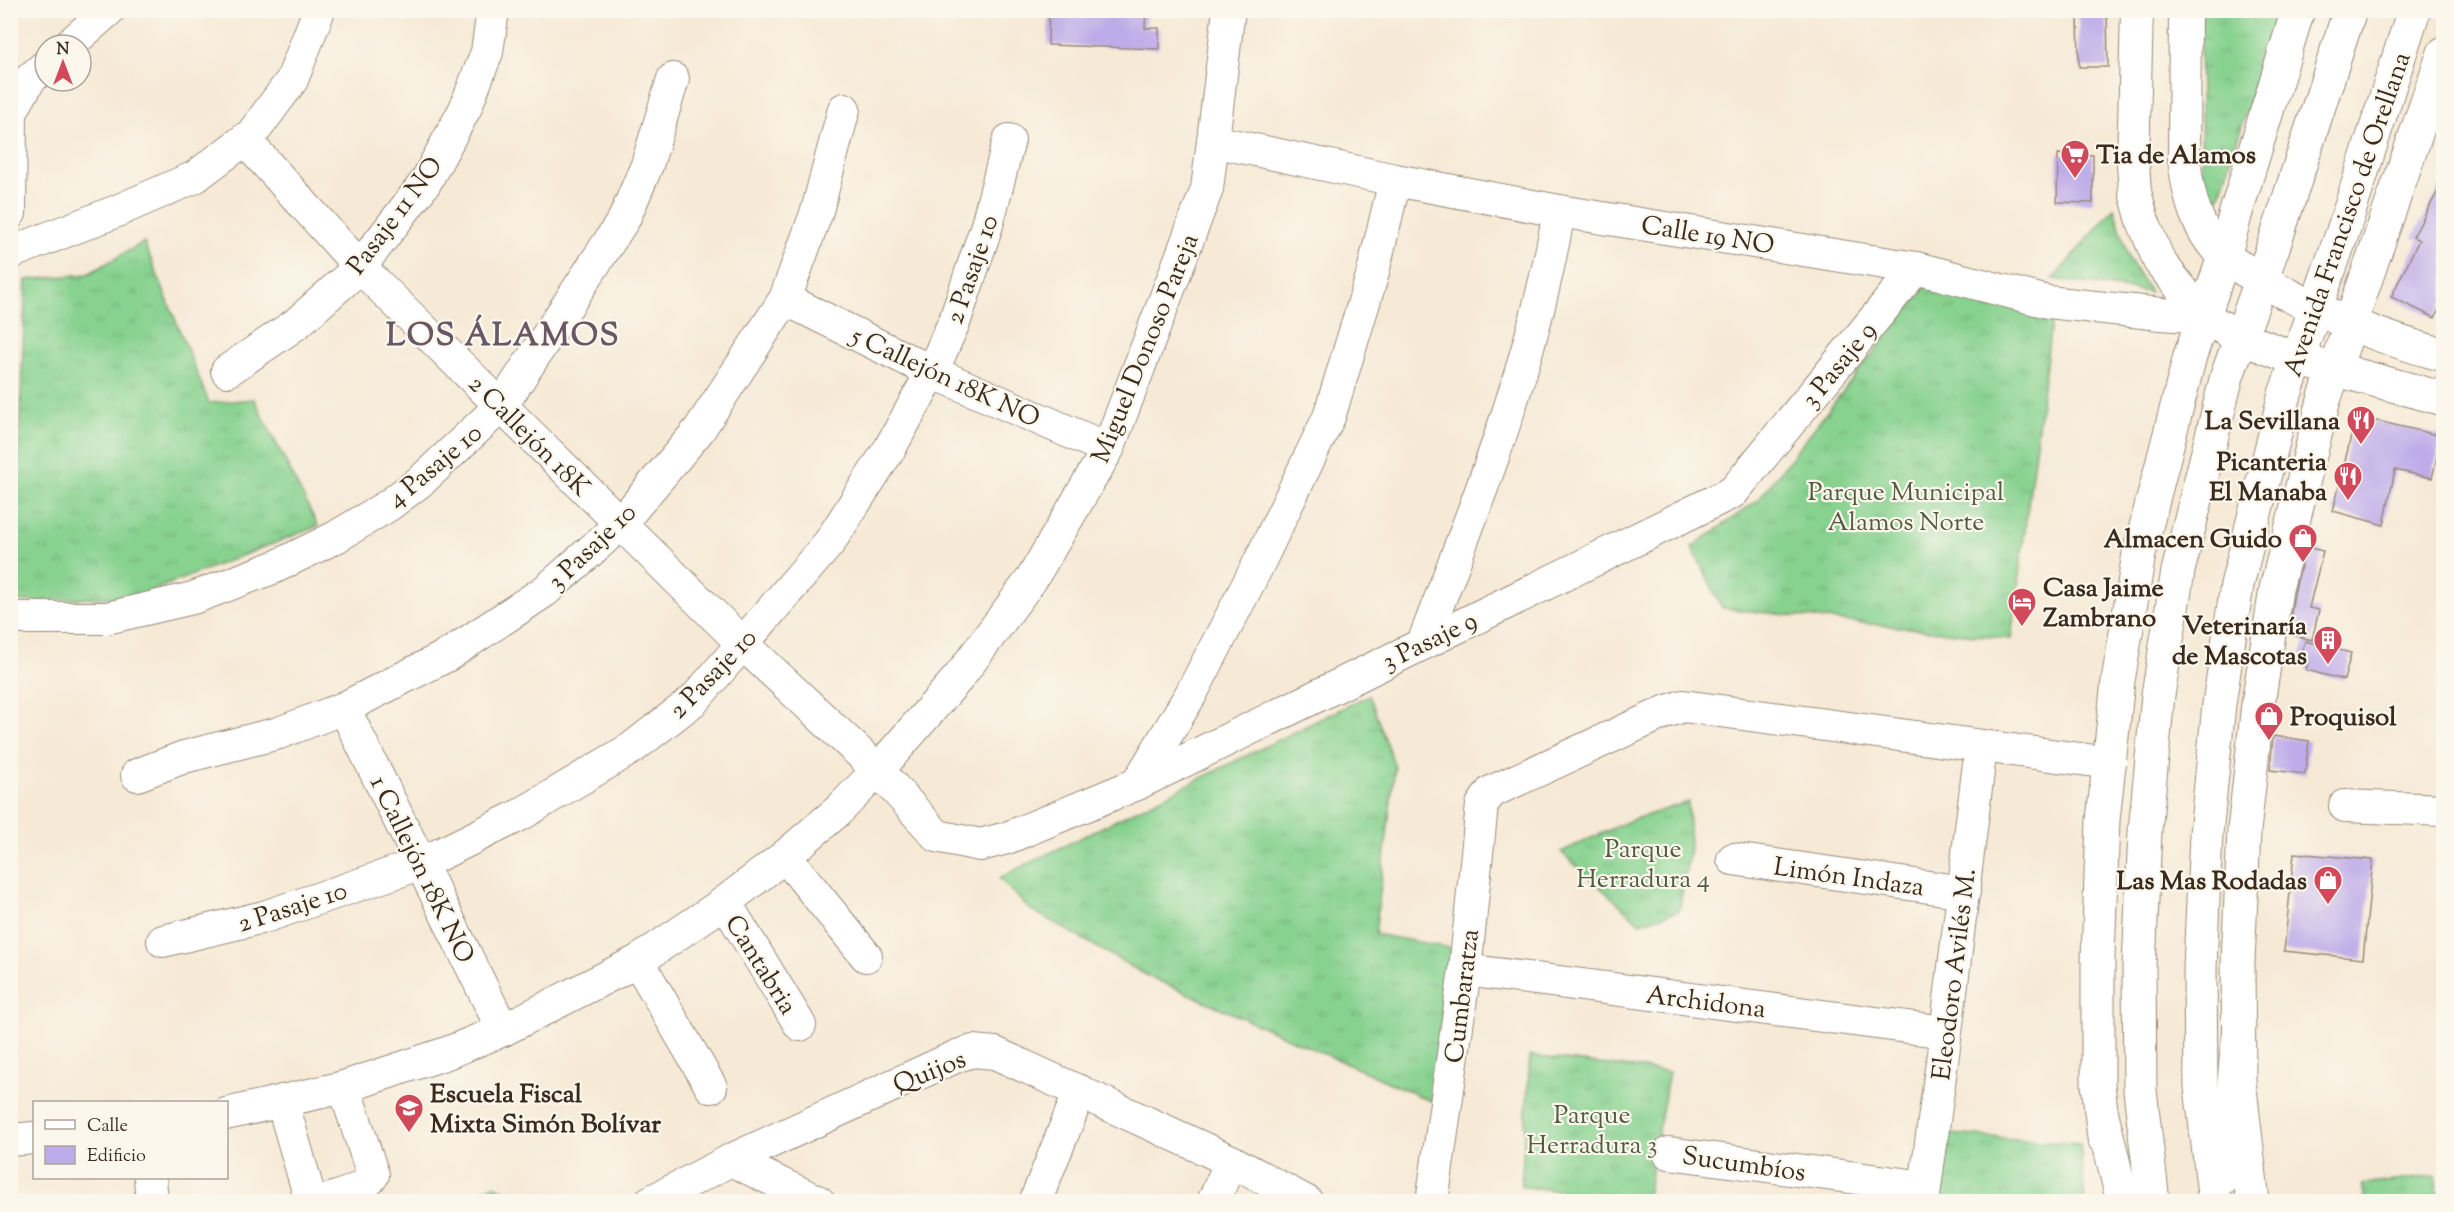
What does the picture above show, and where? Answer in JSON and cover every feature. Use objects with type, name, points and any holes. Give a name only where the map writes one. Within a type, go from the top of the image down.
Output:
[{"type":"main road","points":[[2112,1202],[2098,1084],[2098,958],[2103,820],[2118,681],[2139,554],[2187,366],[2224,257],[2298,10]]},
{"type":"main road","points":[[2153,1202],[2140,1090],[2139,967],[2145,831],[2158,695],[2178,571],[2227,376],[2350,10]]},
{"type":"main road","name":"Avenida Francisco de Orellana","points":[[2215,1202],[2201,1087],[2200,967],[2206,834],[2219,704],[2237,585],[2285,394],[2414,10]]},
{"type":"main road","name":"Avenida Francisco de Orellana","points":[[2253,1202],[2239,1080],[2238,962],[2244,831],[2258,704],[2276,588],[2324,400],[2444,53]]},
{"type":"main road","points":[[2224,257],[2261,280],[2350,325],[2405,345],[2444,355]]},
{"type":"main road","points":[[2204,316],[2241,338],[2297,359],[2444,399]]},
{"type":"main road","points":[[2223,1202],[2239,1026]]},
{"type":"main road","points":[[2101,1110],[2123,1202]]},
{"type":"street","points":[[10,253],[117,211],[195,177],[252,135],[292,80],[319,10]]},
{"type":"street","name":"Pasaje 11 NO","points":[[227,371],[296,324],[360,267],[425,183],[465,109],[487,52],[493,10]]},
{"type":"street","name":"Miguel Donoso Pareja","points":[[228,1114],[344,1087],[447,1053],[503,1030],[638,961],[724,902],[785,856],[839,810],[878,770],[959,677],[1033,577],[1108,449],[1207,189],[1229,10]]},
{"type":"street","points":[[2136,10],[2133,164],[2135,192],[2143,221],[2159,261],[2204,316]]},
{"type":"street","points":[[2185,10],[2184,158],[2186,182],[2198,222],[2215,248],[2224,257]]},
{"type":"street","points":[[83,33],[108,11]]},
{"type":"street","points":[[10,213],[11,112],[33,76]]},
{"type":"street","name":"4 Pasaje 10","points":[[10,618],[107,618],[194,598],[275,567],[336,537],[389,505],[430,473],[502,405],[624,219],[647,165],[673,79]]},
{"type":"street","name":"3 Pasaje 10","points":[[137,775],[184,757],[279,733],[344,708],[448,655],[545,591],[620,524],[699,430],[785,299],[817,211],[844,110]]},
{"type":"street","name":"2 Callejón 18K","points":[[245,140],[360,267],[743,644],[878,770]]},
{"type":"street","name":"2 Pasaje 10","points":[[163,941],[264,917],[420,864],[520,815],[632,748],[694,699],[829,543],[890,448],[932,372],[955,320],[987,225],[1009,140]]},
{"type":"street","name":"Calle 19 NO","points":[[1213,141],[1395,180],[1559,210],[1916,268],[2048,302],[2161,314],[2204,316]]},
{"type":"street","points":[[1137,784],[1191,694],[1257,567],[1329,417],[1372,276],[1395,180]]},
{"type":"street","points":[[1423,643],[1493,458],[1535,327],[1559,210]]},
{"type":"street","name":"3 Pasaje 9","points":[[878,770],[937,836],[980,845],[1007,838],[1137,784],[1733,492],[1916,268]]},
{"type":"street","name":"5 Callejón 18K NO","points":[[785,299],[932,372],[1108,449]]},
{"type":"street","name":"Cumbaratza","points":[[1432,1202],[1465,970],[1482,805],[1491,792],[1665,712],[1683,706],[1981,747]]},
{"type":"street","name":"1 Callejón 18K NO","points":[[344,708],[503,1030]]},
{"type":"street","points":[[1981,747],[2110,763]]},
{"type":"street","name":"Eleodoro Avilés M.","points":[[1924,1194],[1981,747]]},
{"type":"street","points":[[2345,806],[2444,810]]},
{"type":"street","points":[[785,856],[866,956]]},
{"type":"street","name":"Limón Indaza","points":[[1733,859],[1964,892]]},
{"type":"street","name":"Cantabria","points":[[724,902],[800,1025]]},
{"type":"street","points":[[638,961],[711,1087]]},
{"type":"street","name":"Archidona","points":[[1465,970],[1946,1032]]},
{"type":"street","name":"Quijos","points":[[650,1202],[731,1160],[957,1056],[973,1052],[995,1053],[1080,1091],[1231,1161],[1307,1202]]},
{"type":"street","points":[[323,1202],[358,1188],[368,1182],[373,1175],[344,1087]]},
{"type":"street","points":[[1035,1202],[1080,1091]]},
{"type":"street","points":[[282,1101],[313,1202]]},
{"type":"street","points":[[10,1140],[33,1138]]},
{"type":"street","name":"Sucumbíos","points":[[1669,1153],[1924,1194]]},
{"type":"street","points":[[731,1160],[819,1202]]},
{"type":"street","points":[[1213,1202],[1231,1161]]},
{"type":"street","points":[[150,1179],[152,1202]]},
{"type":"green space","points":[[2200,11],[2279,11],[2216,206],[2202,197]]},
{"type":"green space","points":[[2114,208],[2129,259],[2150,292],[2053,279]]},
{"type":"green space","points":[[144,242],[209,403],[254,399],[318,526],[138,596],[12,602],[26,280],[88,274]]},
{"type":"green space","name":"Parque Municipal Alamos Norte","points":[[1927,284],[2052,316],[2011,639],[1722,608],[1692,547],[1758,500]]},
{"type":"green space","points":[[1369,695],[1395,767],[1375,934],[1451,948],[1433,1102],[1148,976],[1028,908],[999,878]]},
{"type":"green space","name":"Parque Herradura 4","points":[[1688,802],[1690,848],[1679,911],[1640,923],[1561,852],[1629,821]]},
{"type":"green space","name":"Parque Herradura 3","points":[[1530,1056],[1669,1072],[1646,1201],[1521,1186]]},
{"type":"green space","points":[[1951,1134],[2080,1144],[2085,1201],[1941,1201]]},
{"type":"green space","points":[[2435,1176],[2439,1201],[2365,1201],[2362,1185]]},
{"type":"green space","points":[[494,1185],[525,1201],[459,1201]]},
{"type":"building","points":[[1049,10],[1146,10],[1145,28],[1159,28],[1159,49],[1048,45]]},
{"type":"building","points":[[2078,10],[2107,10],[2108,67],[2079,67]]},
{"type":"building","name":"Tia de Alamos","points":[[2058,154],[2093,155],[2093,203],[2057,202]]},
{"type":"building","points":[[2444,180],[2444,299],[2435,318],[2391,297],[2419,240],[2413,237]]},
{"type":"building","points":[[2377,421],[2442,436],[2432,478],[2395,470],[2384,525],[2333,511],[2352,432]]},
{"type":"building","points":[[2306,547],[2323,551],[2309,608],[2319,610],[2312,640],[2288,634],[2294,593]]},
{"type":"building","name":"Veterinaría de Mascotas","points":[[2305,641],[2351,653],[2344,680],[2306,670],[2308,660],[2300,658]]},
{"type":"building","points":[[2273,736],[2309,741],[2305,774],[2270,770]]},
{"type":"building","name":"Las Mas Rodadas","points":[[2294,853],[2373,860],[2363,959],[2284,951]]},
{"type":"place","name":"Tia de Alamos","points":[[2075,180]]},
{"type":"place","name":"La Sevillana","points":[[2361,446]]},
{"type":"place","name":"Picanteria El Manaba","points":[[2348,502]]},
{"type":"place","name":"Almacen Guido","points":[[2303,564]]},
{"type":"place","name":"Casa Jaime Zambrano","points":[[2022,628]]},
{"type":"place","name":"Veterinaría de Mascotas","points":[[2328,666]]},
{"type":"place","name":"Proquisol","points":[[2269,742]]},
{"type":"place","name":"Las Mas Rodadas","points":[[2328,906]]},
{"type":"place","name":"Escuela Fiscal Mixta Simón Bolívar","points":[[409,1134]]},
{"type":"district","name":"LOS ÁLAMOS","points":[[503,334]]}]
